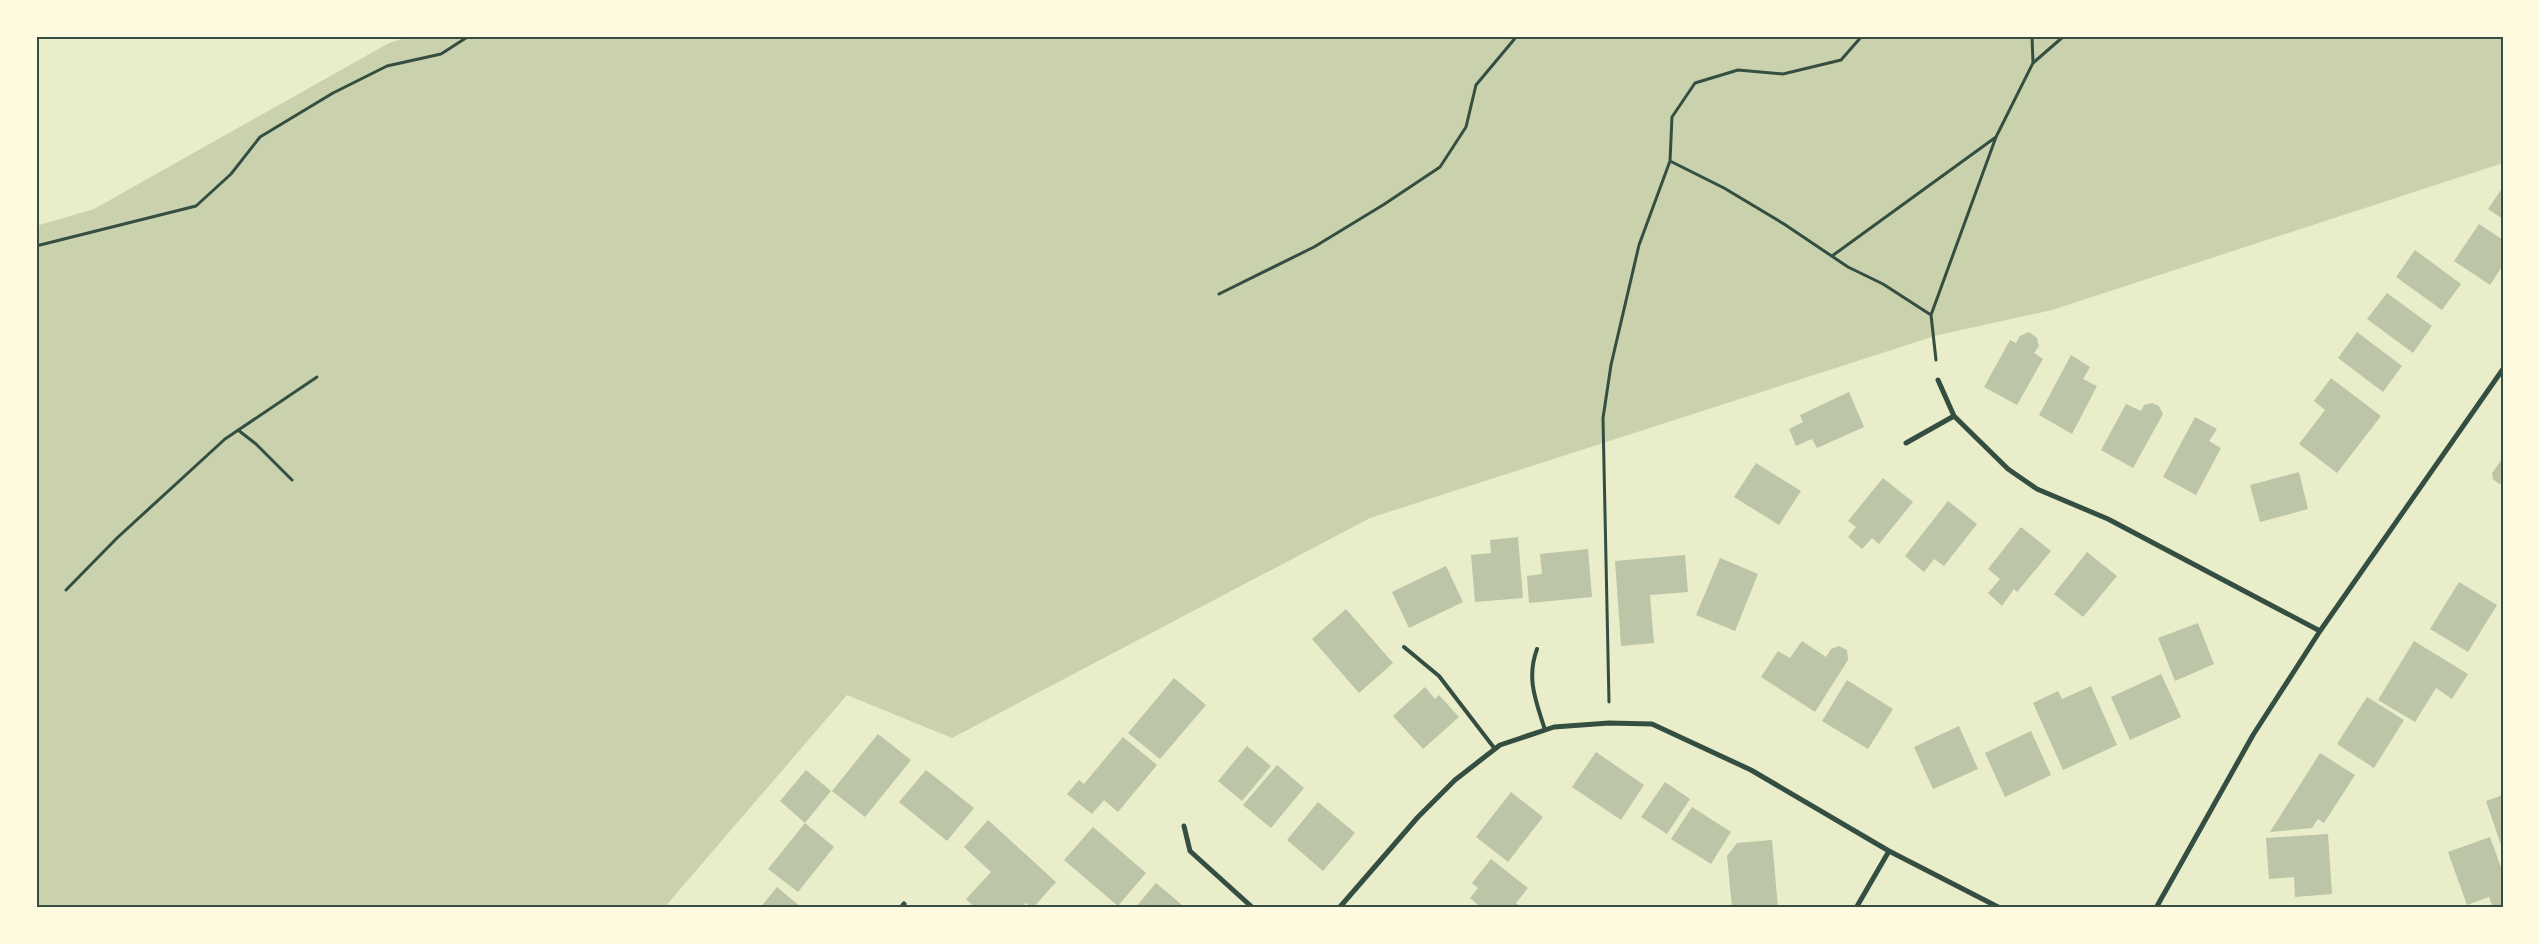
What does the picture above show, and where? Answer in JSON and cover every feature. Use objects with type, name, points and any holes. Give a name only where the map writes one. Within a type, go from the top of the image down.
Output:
[{"type":"street","points":[[2156,908],[2254,735],[2320,631],[2503,369]]},
{"type":"street","points":[[1938,380],[1954,416],[2008,469],[2037,489],[2108,519],[2320,631]]},
{"type":"street","points":[[1906,443],[1954,416]]},
{"type":"street","points":[[1339,908],[1418,817],[1455,780],[1500,745],[1554,727],[1609,722],[1652,724],[1733,761],[1889,851],[2000,908]]},
{"type":"street","points":[[1184,826],[1190,850],[1253,908]]},
{"type":"street","points":[[1856,908],[1889,851]]},
{"type":"lane","points":[[1404,647],[1439,676],[1495,749]]},
{"type":"lane","points":[[1537,649],[1531,666],[1532,681],[1545,730]]},
{"type":"path","points":[[36,246],[196,206],[231,174],[260,137],[333,93],[387,66],[441,54],[469,36]]},
{"type":"path","points":[[1218,294],[1314,247],[1383,205],[1440,166],[1466,127],[1476,85],[1517,36]]},
{"type":"path","points":[[1609,722],[1603,418],[1611,365],[1638,245],[1670,161],[1672,117],[1695,83],[1738,70],[1783,74],[1841,60],[1862,36]]},
{"type":"path","points":[[2032,36],[2033,63]]},
{"type":"path","points":[[1938,380],[1931,315],[1996,137],[2033,63],[2064,36]]},
{"type":"path","points":[[1832,256],[1996,137]]},
{"type":"path","points":[[1670,161],[1724,188],[1848,267],[1883,284],[1931,315]]},
{"type":"path","points":[[66,590],[116,538],[238,430],[317,377]]},
{"type":"path","points":[[238,430],[262,450],[292,480]]},
{"type":"green space","points":[[411,36],[2503,36],[2503,163],[2052,310],[1938,335],[1370,518],[952,738],[847,695],[664,908],[36,908],[36,226],[94,209],[389,43]]},
{"type":"building","points":[[2503,187],[2503,219],[2488,209]]},
{"type":"building","points":[[2479,224],[2503,240],[2503,265],[2490,285],[2454,261]]},
{"type":"building","points":[[2415,250],[2461,284],[2442,310],[2396,277]]},
{"type":"building","points":[[2387,293],[2432,326],[2413,353],[2367,319]]},
{"type":"building","points":[[2029,332],[2037,338],[2039,346],[2034,353],[2043,359],[2017,405],[1984,387],[2010,340],[2016,343],[2020,336]]},
{"type":"building","points":[[2357,332],[2402,366],[2383,392],[2338,358]]},
{"type":"building","points":[[2071,355],[2090,367],[2083,379],[2097,386],[2072,434],[2039,415]]},
{"type":"building","points":[[2331,378],[2381,416],[2337,473],[2299,444],[2325,410],[2314,401]]},
{"type":"building","points":[[1849,392],[1864,427],[1817,448],[1812,439],[1796,446],[1789,429],[1803,422],[1800,415]]},
{"type":"building","points":[[2152,403],[2159,406],[2163,414],[2133,468],[2101,450],[2126,404],[2141,411],[2144,405]]},
{"type":"building","points":[[2195,417],[2217,429],[2209,441],[2221,448],[2196,495],[2163,477]]},
{"type":"building","points":[[2503,458],[2503,483],[2499,484],[2493,479],[2492,473]]},
{"type":"building","points":[[1756,463],[1801,491],[1779,525],[1734,497]]},
{"type":"building","points":[[2299,472],[2308,509],[2260,522],[2250,485]]},
{"type":"building","points":[[1883,478],[1913,502],[1879,544],[1872,538],[1862,549],[1848,537],[1856,527],[1848,521]]},
{"type":"building","points":[[1948,501],[1977,524],[1944,566],[1934,559],[1924,572],[1905,556]]},
{"type":"building","points":[[2021,527],[2051,551],[2017,592],[2014,589],[2002,606],[1988,593],[2000,579],[1988,569]]},
{"type":"building","points":[[1518,537],[1523,598],[1475,602],[1471,555],[1491,553],[1490,540]]},
{"type":"building","points":[[1588,549],[1592,597],[1529,603],[1527,576],[1542,574],[1540,554]]},
{"type":"building","points":[[2087,552],[2117,576],[2083,617],[2054,594]]},
{"type":"building","points":[[1685,555],[1688,592],[1650,595],[1654,643],[1621,646],[1615,561]]},
{"type":"building","points":[[1720,558],[1758,574],[1735,631],[1696,615]]},
{"type":"building","points":[[1446,566],[1463,602],[1409,628],[1392,592]]},
{"type":"building","points":[[2459,582],[2497,605],[2468,652],[2430,629]]},
{"type":"building","points":[[1346,609],[1393,663],[1359,693],[1312,639]]},
{"type":"building","points":[[2198,623],[2214,664],[2175,681],[2158,638]]},
{"type":"building","points":[[1802,641],[1826,657],[1831,649],[1839,646],[1847,650],[1848,660],[1815,712],[1761,677],[1778,651],[1790,658]]},
{"type":"building","points":[[2414,641],[2468,674],[2452,699],[2436,688],[2415,722],[2378,700]]},
{"type":"building","points":[[2161,674],[2181,717],[2130,740],[2111,697]]},
{"type":"building","points":[[1174,678],[1206,705],[1160,759],[1128,733]]},
{"type":"building","points":[[1847,680],[1893,709],[1868,749],[1822,721]]},
{"type":"building","points":[[2091,686],[2117,745],[2063,770],[2033,703],[2058,691],[2062,699]]},
{"type":"building","points":[[1425,687],[1435,699],[1439,695],[1459,717],[1423,749],[1393,716]]},
{"type":"building","points":[[2367,697],[2404,720],[2374,768],[2337,744]]},
{"type":"building","points":[[1959,726],[1978,769],[1933,789],[1914,747]]},
{"type":"building","points":[[2031,731],[2051,775],[2005,797],[1985,753]]},
{"type":"building","points":[[878,734],[911,760],[865,817],[832,791]]},
{"type":"building","points":[[1123,737],[1157,765],[1118,812],[1104,800],[1092,814],[1067,794],[1079,780],[1084,784]]},
{"type":"building","points":[[1247,746],[1271,766],[1242,801],[1218,781]]},
{"type":"building","points":[[1596,752],[1644,785],[1621,820],[1572,787]]},
{"type":"building","points":[[2320,753],[2355,775],[2324,823],[2318,819],[2312,828],[2270,832]]},
{"type":"building","points":[[1277,765],[1304,788],[1271,828],[1243,805]]},
{"type":"building","points":[[806,770],[831,791],[805,823],[780,801]]},
{"type":"building","points":[[926,770],[974,808],[947,841],[899,802]]},
{"type":"building","points":[[1665,782],[1690,799],[1667,834],[1641,817]]},
{"type":"building","points":[[1511,792],[1543,817],[1508,862],[1476,837]]},
{"type":"building","points":[[2503,795],[2503,847],[2502,848],[2486,801]]},
{"type":"building","points":[[1318,802],[1355,833],[1323,871],[1287,840]]},
{"type":"building","points":[[1692,807],[1731,832],[1711,864],[1671,839]]},
{"type":"building","points":[[988,820],[1056,882],[1033,908],[1026,903],[1021,908],[975,908],[966,899],[991,872],[964,847]]},
{"type":"building","points":[[805,823],[834,847],[798,892],[768,869]]},
{"type":"building","points":[[1093,827],[1146,873],[1118,906],[1064,860]]},
{"type":"building","points":[[2328,834],[2332,894],[2295,897],[2294,877],[2269,879],[2266,838]]},
{"type":"building","points":[[2490,837],[2503,873],[2503,908],[2493,908],[2489,897],[2467,905],[2448,852]]},
{"type":"building","points":[[1772,840],[1778,908],[1732,908],[1727,856],[1737,843]]},
{"type":"building","points":[[1491,859],[1528,888],[1516,903],[1522,908],[1482,908],[1470,898],[1478,888],[1472,883]]},
{"type":"building","points":[[1156,883],[1182,905],[1180,908],[1135,908]]},
{"type":"building","points":[[777,887],[802,908],[760,908]]}]
